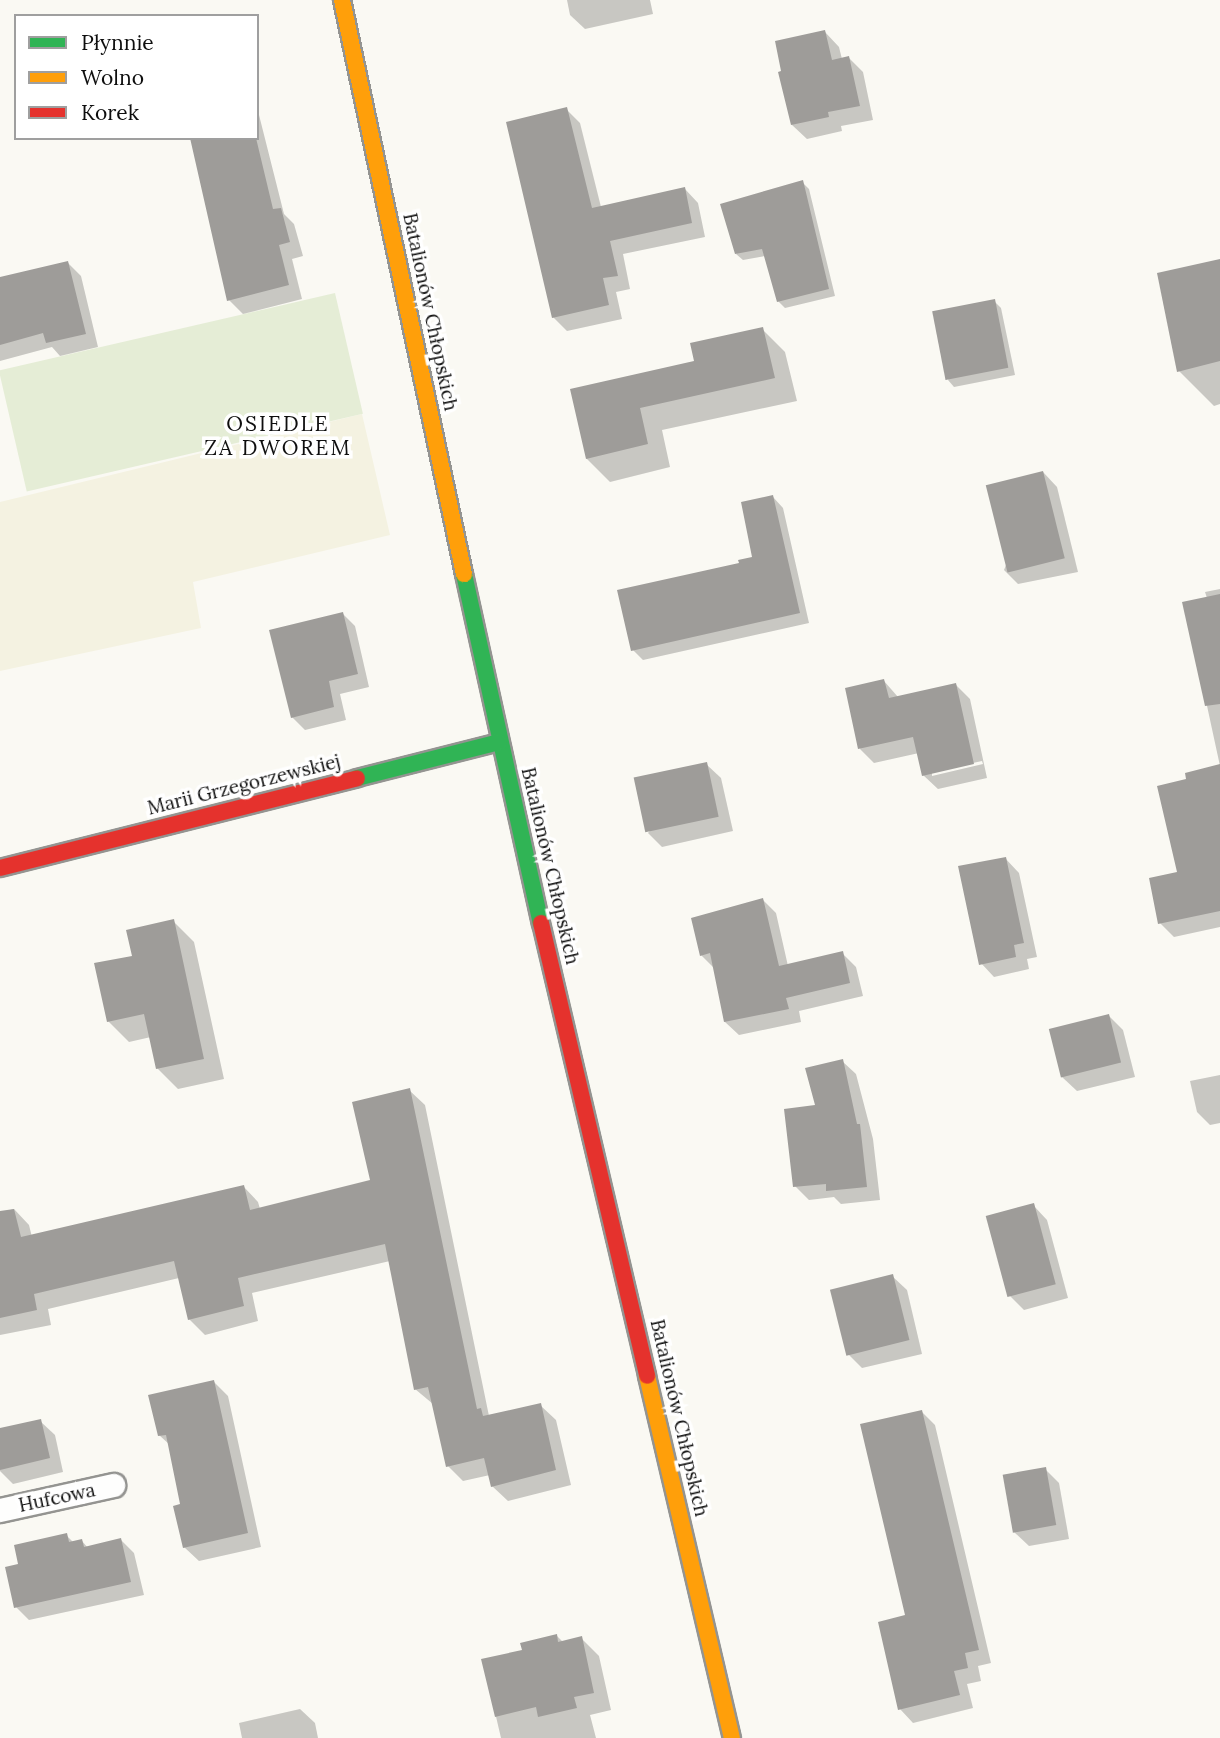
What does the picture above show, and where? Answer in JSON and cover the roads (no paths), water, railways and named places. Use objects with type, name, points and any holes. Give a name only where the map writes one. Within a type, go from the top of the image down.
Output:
[{"type":"street","name":"Batalionów Chłopskich","points":[[341,0],[499,742],[732,1738]]},
{"type":"street","name":"Marii Grzegorzewskiej","points":[[0,868],[499,742]]},
{"type":"lane","name":"Hufcowa","points":[[0,1510],[113,1485]]},
{"type":"district","name":"OSIEDLE ZA DWOREM","points":[[278,436]]}]
